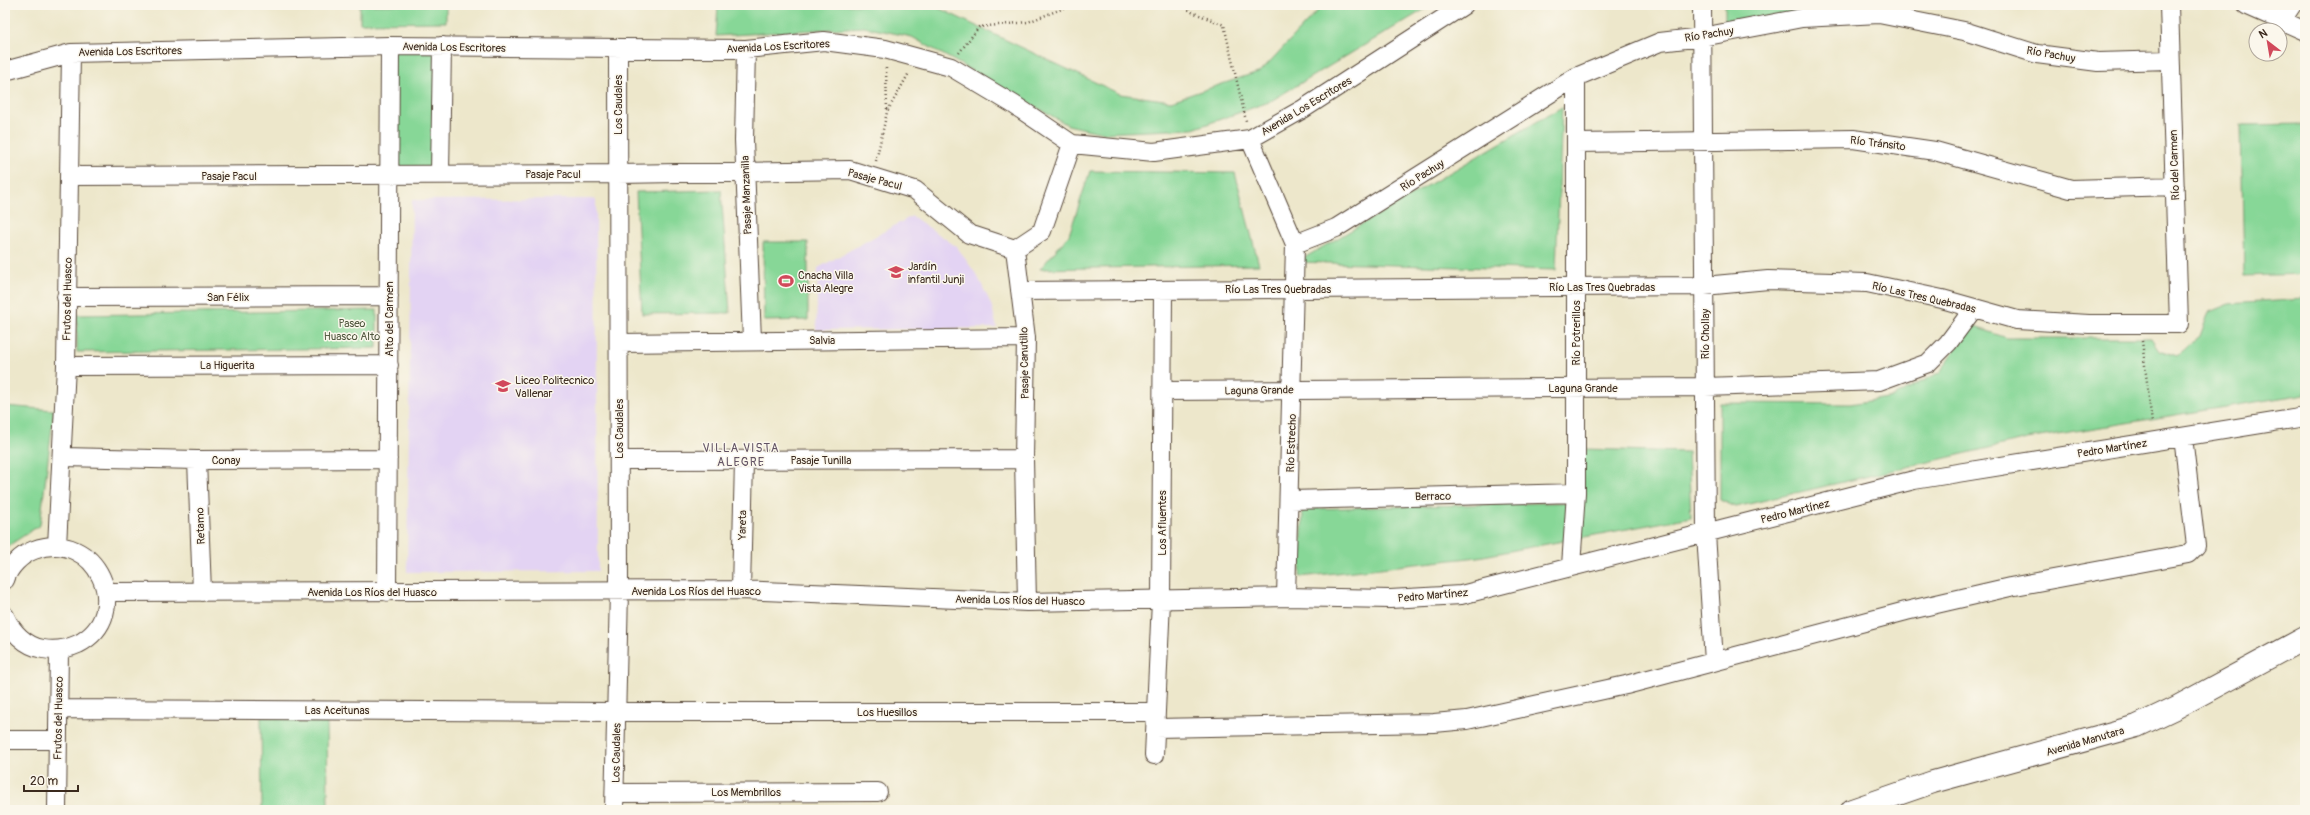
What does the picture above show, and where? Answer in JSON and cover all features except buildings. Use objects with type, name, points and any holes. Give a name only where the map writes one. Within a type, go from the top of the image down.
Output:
[{"type":"main road","name":"Avenida Manutara","points":[[1852,810],[1934,782],[2137,726],[2177,707],[2305,638]]},
{"type":"street","name":"Avenida Los Escritores","points":[[5,70],[71,52],[390,46],[746,49],[824,41],[886,49],[951,66],[1013,104],[1072,144],[1154,152],[1250,139],[1303,109],[1464,5]]},
{"type":"street","name":"Río Chollay","points":[[1702,5],[1706,533],[1714,662]]},
{"type":"street","name":"Río del Carmen","points":[[2169,5],[2179,324]]},
{"type":"street","points":[[2246,5],[2305,31]]},
{"type":"street","points":[[2282,20],[2292,5]]},
{"type":"street","name":"Río Pachuy","points":[[1295,244],[1336,228],[1576,77],[1660,42],[1802,18],[1832,10],[1879,14],[1964,31],[2036,54],[2098,62],[2170,60]]},
{"type":"street","name":"Alto del Carmen","points":[[387,592],[390,46]]},
{"type":"street","points":[[440,174],[442,46]]},
{"type":"street","name":"Los Caudales","points":[[614,801],[619,591],[618,49]]},
{"type":"street","name":"Pasaje Manzanilla","points":[[746,49],[745,171],[752,340]]},
{"type":"street","name":"Frutos del Huasco","points":[[57,546],[63,457],[66,366],[71,52]]},
{"type":"street","name":"Río Potrerillos","points":[[1571,566],[1576,493],[1576,77]]},
{"type":"street","points":[[1250,139],[1295,244],[1293,289]]},
{"type":"street","name":"Río Tránsito","points":[[1576,143],[1853,139],[1935,151],[2071,189],[2175,186]]},
{"type":"street","points":[[1015,249],[1042,231],[1072,144]]},
{"type":"street","name":"Pasaje Pacul","points":[[69,176],[618,174],[850,170],[915,190],[969,234],[1015,249]]},
{"type":"street","name":"Pasaje Canutillo","points":[[1015,249],[1026,338],[1024,459],[1027,602]]},
{"type":"street","name":"Río Las Tres Quebradas","points":[[1020,292],[1704,286],[1768,280],[1866,283],[1942,299],[2017,320],[2179,324]]},
{"type":"street","name":"Río Estrecho","points":[[1286,597],[1290,500],[1293,289]]},
{"type":"street","name":"Los Afluentes","points":[[1154,755],[1161,600],[1163,290]]},
{"type":"street","name":"San Félix","points":[[66,297],[389,296]]},
{"type":"street","name":"Laguna Grande","points":[[1163,391],[1705,387],[1879,381],[1928,363],[1948,343],[1974,308]]},
{"type":"street","name":"Salvia","points":[[619,343],[752,340],[1026,338]]},
{"type":"street","name":"La Higuerita","points":[[66,366],[389,365]]},
{"type":"street","name":"Pedro Martínez","points":[[1286,597],[1390,599],[1461,595],[1914,480],[2305,417]]},
{"type":"street","name":"Los Huesillos","points":[[617,712],[1156,720],[1434,722],[1467,720],[1626,685],[1906,611],[2010,587],[2188,554],[2196,546],[2182,437]]},
{"type":"street","name":"Conay","points":[[63,457],[197,460],[388,459]]},
{"type":"street","name":"Pasaje Tunilla","points":[[619,460],[1024,459]]},
{"type":"street","name":"Retamo","points":[[197,460],[202,592]]},
{"type":"street","name":"Yareta","points":[[741,590],[744,460]]},
{"type":"street","name":"Berraco","points":[[1290,500],[1576,493]]},
{"type":"street","points":[[5,580],[12,567],[21,558],[38,549],[57,546],[72,549],[85,556],[95,566],[102,578],[106,592],[106,606],[102,619],[94,631],[84,640],[72,647],[59,650],[43,649],[29,644],[13,631],[5,616]]},
{"type":"street","name":"Avenida Los Ríos del Huasco","points":[[106,592],[741,590],[1027,602],[1286,597]]},
{"type":"street","name":"Frutos del Huasco","points":[[57,810],[59,650]]},
{"type":"street","name":"Las Aceitunas","points":[[58,709],[617,712]]},
{"type":"street","points":[[5,740],[58,740]]},
{"type":"street","name":"Los Membrillos","points":[[614,801],[878,792]]},
{"type":"path","points":[[951,66],[960,50],[979,27],[1028,22],[1072,5]]},
{"type":"path","points":[[1182,5],[1192,12],[1224,25],[1250,139]]},
{"type":"path","points":[[873,177],[887,112],[886,49]]},
{"type":"path","points":[[887,112],[917,57]]},
{"type":"path","points":[[2140,324],[2154,442]]},
{"type":"shaded area","name":"Liceo Politecnico Vallenar","points":[[596,199],[598,571],[407,572],[412,200]]},
{"type":"shaded area","name":"Jardín infantil Junji","points":[[912,216],[957,247],[978,277],[991,304],[997,328],[816,330],[818,268]]},
{"type":"green space","points":[[360,5],[446,5],[446,22],[360,23]]},
{"type":"green space","points":[[718,5],[932,5],[1120,94],[1171,101],[1261,71],[1323,5],[1432,5],[1269,102],[1193,129],[1103,133],[1068,125],[912,37],[864,27],[716,36]]},
{"type":"green space","points":[[1725,5],[1823,5],[1823,12],[1725,22]]},
{"type":"green space","points":[[391,47],[441,48],[439,173],[391,173]]},
{"type":"green space","points":[[1562,107],[1556,270],[1297,262]]},
{"type":"green space","points":[[2305,124],[2305,274],[2244,276],[2241,125]]},
{"type":"green space","points":[[1090,171],[1235,173],[1259,265],[1040,269],[1069,235]]},
{"type":"green space","points":[[721,190],[730,313],[642,314],[636,192]]},
{"type":"green space","name":"Cnacha Villa Vista Alegre","points":[[763,242],[808,242],[808,320],[764,321]]},
{"type":"green space","points":[[2305,299],[2305,394],[2027,439],[1736,507],[1720,500],[1720,403],[1850,404],[1893,397],[1940,372],[1972,326],[2007,338],[2151,338],[2159,350],[2177,356],[2200,336],[2209,312],[2229,304]]},
{"type":"green space","name":"Paseo Huasco Alto","points":[[377,310],[377,348],[77,352],[77,315]]},
{"type":"green space","points":[[5,406],[54,410],[40,525],[5,548]]},
{"type":"green space","points":[[1584,449],[1688,452],[1691,517],[1478,557],[1300,577],[1303,509],[1581,502]]},
{"type":"green space","points":[[327,716],[328,810],[262,810],[261,717]]},
{"type":"place","name":"Jardín infantil Junji","points":[[896,272]]},
{"type":"place","name":"Cnacha Villa Vista Alegre","points":[[786,281]]},
{"type":"place","name":"Liceo Politecnico Vallenar","points":[[503,386]]},
{"type":"district","name":"VILLA VISTA ALEGRE","points":[[741,455]]}]
